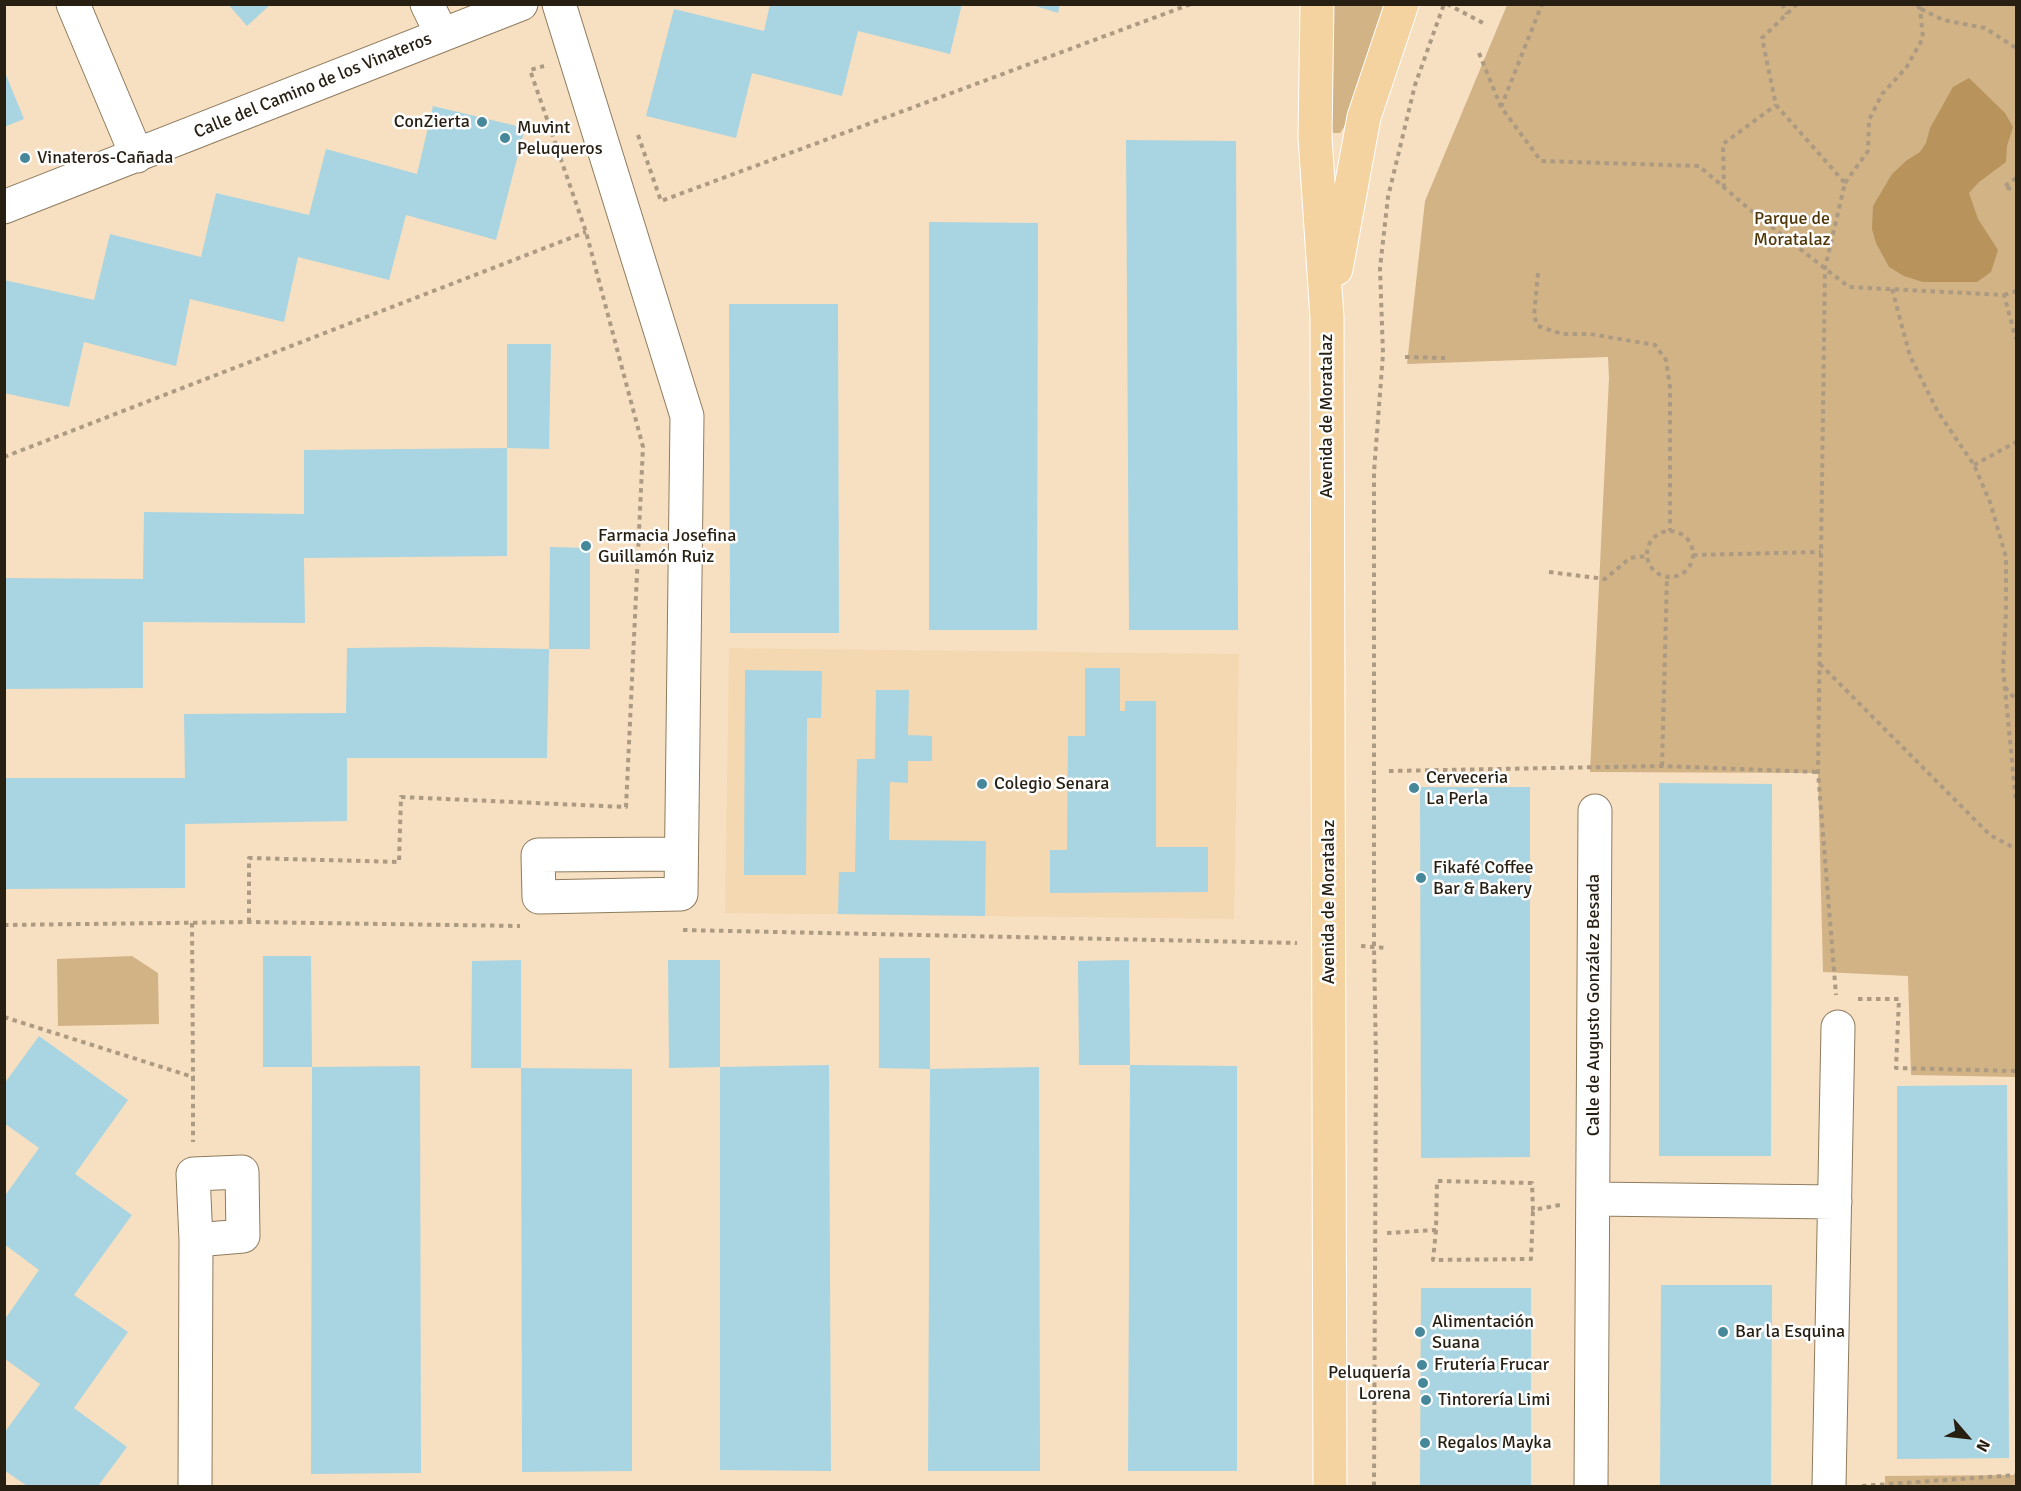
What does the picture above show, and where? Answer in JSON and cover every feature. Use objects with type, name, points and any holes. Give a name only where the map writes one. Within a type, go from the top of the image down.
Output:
[{"type":"main road","name":"Avenida de Moratalaz","points":[[1317,4],[1315,137],[1327,318],[1330,1486]]},
{"type":"main road","name":"Avenida de Moratalaz","points":[[1327,318],[1364,117],[1402,4]]},
{"type":"street","points":[[73,4],[137,156]]},
{"type":"street","points":[[427,4],[442,35]]},
{"type":"street","name":"Calle del Camino de los Vinateros","points":[[4,207],[521,4]]},
{"type":"street","points":[[559,4],[687,416],[681,854]]},
{"type":"street","name":"Calle de Augusto González Besada","points":[[1591,1486],[1596,811]]},
{"type":"street","points":[[1829,1486],[1837,1013]]},
{"type":"street","points":[[195,1486],[196,1240],[193,1174],[242,1172],[243,1236],[196,1240]]},
{"type":"street","points":[[1593,1199],[1835,1202]]},
{"type":"path","points":[[661,201],[1191,4]]},
{"type":"path","points":[[1374,1486],[1376,1060],[1374,472],[1383,354],[1380,268],[1388,197],[1398,152],[1415,85],[1445,4],[1485,24]]},
{"type":"path","points":[[1501,107],[1542,4]]},
{"type":"path","points":[[1782,4],[1787,14]]},
{"type":"path","points":[[1797,4],[1762,38],[1776,105],[1845,183]]},
{"type":"path","points":[[1919,7],[1943,20],[1985,28],[2016,48]]},
{"type":"path","points":[[1919,7],[1923,38],[1906,68],[1882,94],[1869,120],[1868,152],[1845,183],[1825,268],[1818,772],[1837,1013],[1899,999],[1896,1068],[2016,1071]]},
{"type":"path","points":[[1479,53],[1501,107],[1542,161],[1699,166],[1849,287],[2004,295],[2016,291]]},
{"type":"path","points":[[1724,188],[1723,144],[1776,105]]},
{"type":"path","points":[[2016,178],[2004,187],[2016,190]]},
{"type":"path","points":[[4,457],[586,232],[644,447],[626,807],[401,797],[399,862],[249,858],[249,922]]},
{"type":"path","points":[[1538,273],[1534,316],[1538,326],[1562,334],[1611,337],[1655,345],[1666,360],[1670,387],[1670,531]]},
{"type":"path","points":[[1892,289],[1910,356],[1938,412],[1974,465],[1990,502],[2006,557],[2003,668],[2016,802]]},
{"type":"path","points":[[2004,295],[2016,339]]},
{"type":"path","points":[[1405,357],[1445,358]]},
{"type":"path","points":[[1974,465],[2016,442]]},
{"type":"path","points":[[1670,531],[1677,532],[1689,541],[1693,555],[1687,569],[1682,574],[1667,577],[1653,570],[1647,556],[1647,549],[1655,536],[1670,531]]},
{"type":"path","points":[[1693,555],[1821,552]]},
{"type":"path","points":[[1549,572],[1605,579],[1630,558],[1647,556]]},
{"type":"path","points":[[1662,766],[1667,577]]},
{"type":"path","points":[[1819,664],[1990,835],[2016,849]]},
{"type":"path","points":[[2004,687],[2016,700]]},
{"type":"path","points":[[1389,771],[1662,766],[1818,772]]},
{"type":"path","points":[[192,923],[193,1174]]},
{"type":"path","points":[[1360,946],[1387,948]]},
{"type":"path","points":[[4,1017],[193,1077]]},
{"type":"path","points":[[1437,1181],[1532,1184],[1533,1210],[1531,1259],[1434,1260],[1437,1181]]},
{"type":"path","points":[[1533,1210],[1593,1199]]},
{"type":"path","points":[[1387,1233],[1436,1230]]},
{"type":"path","points":[[1860,1486],[2016,1475]]},
{"type":"shaded area","points":[[1969,78],[2005,113],[2013,127],[2007,146],[2006,162],[1979,182],[1969,193],[1978,219],[1998,250],[1991,272],[1977,282],[1923,282],[1904,276],[1889,267],[1876,243],[1872,229],[1873,206],[1892,174],[1920,152],[1926,143],[1930,128],[1953,87]]},
{"type":"shaded area","name":"Colegio Senara","points":[[729,648],[1239,654],[1234,919],[725,913]]},
{"type":"green space","points":[[1332,5],[1386,5],[1340,133],[1333,133],[1331,126]]},
{"type":"green space","name":"Parque de Moratalaz","points":[[1507,5],[2016,5],[2016,1077],[1911,1075],[1908,976],[1823,972],[1818,773],[1590,772],[1609,378],[1608,357],[1407,364],[1425,201]]},
{"type":"green space","points":[[132,956],[158,973],[159,1024],[58,1026],[57,959]]},
{"type":"green space","points":[[2016,1475],[2016,1486],[1885,1486],[1885,1476]]},
{"type":"building","points":[[228,4],[271,4],[247,26]]},
{"type":"building","points":[[770,4],[962,4],[950,54],[858,31],[842,96],[752,73],[736,138],[646,116],[674,9],[764,31]]},
{"type":"building","points":[[1029,4],[1060,4],[1058,13]]},
{"type":"building","points":[[4,70],[24,119],[4,127]]},
{"type":"building","points":[[433,106],[525,128],[496,240],[406,215],[389,280],[298,257],[284,322],[190,299],[176,366],[84,342],[69,407],[4,393],[4,280],[94,300],[110,234],[201,257],[216,193],[309,215],[326,149],[417,174]]},
{"type":"building","points":[[1126,140],[1236,141],[1238,630],[1129,630]]},
{"type":"building","points":[[929,222],[1038,223],[1037,630],[929,630]]},
{"type":"building","points":[[729,304],[838,304],[839,633],[730,633]]},
{"type":"building","points":[[507,344],[551,344],[549,449],[507,448]]},
{"type":"building","points":[[507,448],[507,556],[304,558],[305,623],[143,622],[143,688],[4,689],[4,578],[143,579],[144,512],[304,514],[304,450]]},
{"type":"building","points":[[550,547],[590,548],[590,649],[549,649]]},
{"type":"building","points":[[347,648],[549,649],[547,758],[347,758],[347,821],[185,824],[185,888],[4,889],[4,778],[185,778],[184,714],[346,713]]},
{"type":"building","points":[[1085,668],[1120,668],[1120,711],[1125,711],[1125,701],[1156,701],[1156,847],[1208,847],[1208,892],[1050,893],[1050,850],[1067,850],[1068,736],[1085,736]]},
{"type":"building","points":[[745,670],[822,671],[821,718],[807,718],[806,875],[744,875]]},
{"type":"building","points":[[876,690],[909,690],[908,735],[932,736],[932,761],[908,761],[908,783],[890,782],[889,840],[986,841],[985,916],[838,914],[839,872],[855,872],[857,759],[875,759]]},
{"type":"building","points":[[1659,783],[1772,784],[1771,1156],[1659,1156]]},
{"type":"building","points":[[1420,787],[1530,787],[1530,1157],[1421,1158]]},
{"type":"building","points":[[263,956],[311,956],[312,1067],[263,1067]]},
{"type":"building","points":[[879,958],[930,958],[930,1069],[879,1068]]},
{"type":"building","points":[[521,960],[521,1068],[471,1068],[472,961]]},
{"type":"building","points":[[668,960],[720,960],[720,1067],[669,1068]]},
{"type":"building","points":[[1129,960],[1130,1065],[1079,1065],[1078,961]]},
{"type":"building","points":[[39,1036],[128,1100],[75,1174],[132,1215],[74,1295],[128,1332],[74,1408],[127,1447],[98,1486],[27,1486],[4,1470],[4,1433],[40,1384],[5,1359],[5,1319],[39,1270],[4,1244],[4,1197],[39,1148],[4,1123],[4,1084]]},
{"type":"building","points":[[829,1065],[831,1471],[720,1470],[720,1067]]},
{"type":"building","points":[[1130,1065],[1237,1066],[1237,1471],[1128,1471]]},
{"type":"building","points":[[420,1066],[421,1473],[311,1474],[312,1067]]},
{"type":"building","points":[[1039,1067],[1040,1471],[928,1471],[930,1069]]},
{"type":"building","points":[[521,1068],[632,1069],[632,1471],[522,1472]]},
{"type":"building","points":[[2007,1085],[2009,1458],[1897,1459],[1897,1086]]},
{"type":"building","points":[[1661,1285],[1772,1285],[1771,1486],[1660,1486]]},
{"type":"building","points":[[1421,1288],[1531,1288],[1531,1486],[1420,1486]]},
{"type":"place","name":"ConZierta","points":[[482,122]]},
{"type":"place","name":"Muvint Peluqueros","points":[[505,138]]},
{"type":"place","name":"Vinateros-Cañada","points":[[25,158]]},
{"type":"place","name":"Farmacia Josefina Guillamón Ruiz","points":[[586,546]]},
{"type":"place","name":"Colegio Senara","points":[[982,784]]},
{"type":"place","name":"Cerveceria La Perla","points":[[1414,788]]},
{"type":"place","name":"Fikafé Coffee Bar & Bakery","points":[[1421,878]]},
{"type":"place","name":"Alimentación Suana","points":[[1420,1332]]},
{"type":"place","name":"Bar la Esquina","points":[[1723,1332]]},
{"type":"place","name":"Frutería Frucar","points":[[1422,1365]]},
{"type":"place","name":"Peluquería Lorena","points":[[1423,1383]]},
{"type":"place","name":"Tintorería Limi","points":[[1426,1400]]},
{"type":"place","name":"Regalos Mayka","points":[[1425,1443]]}]
